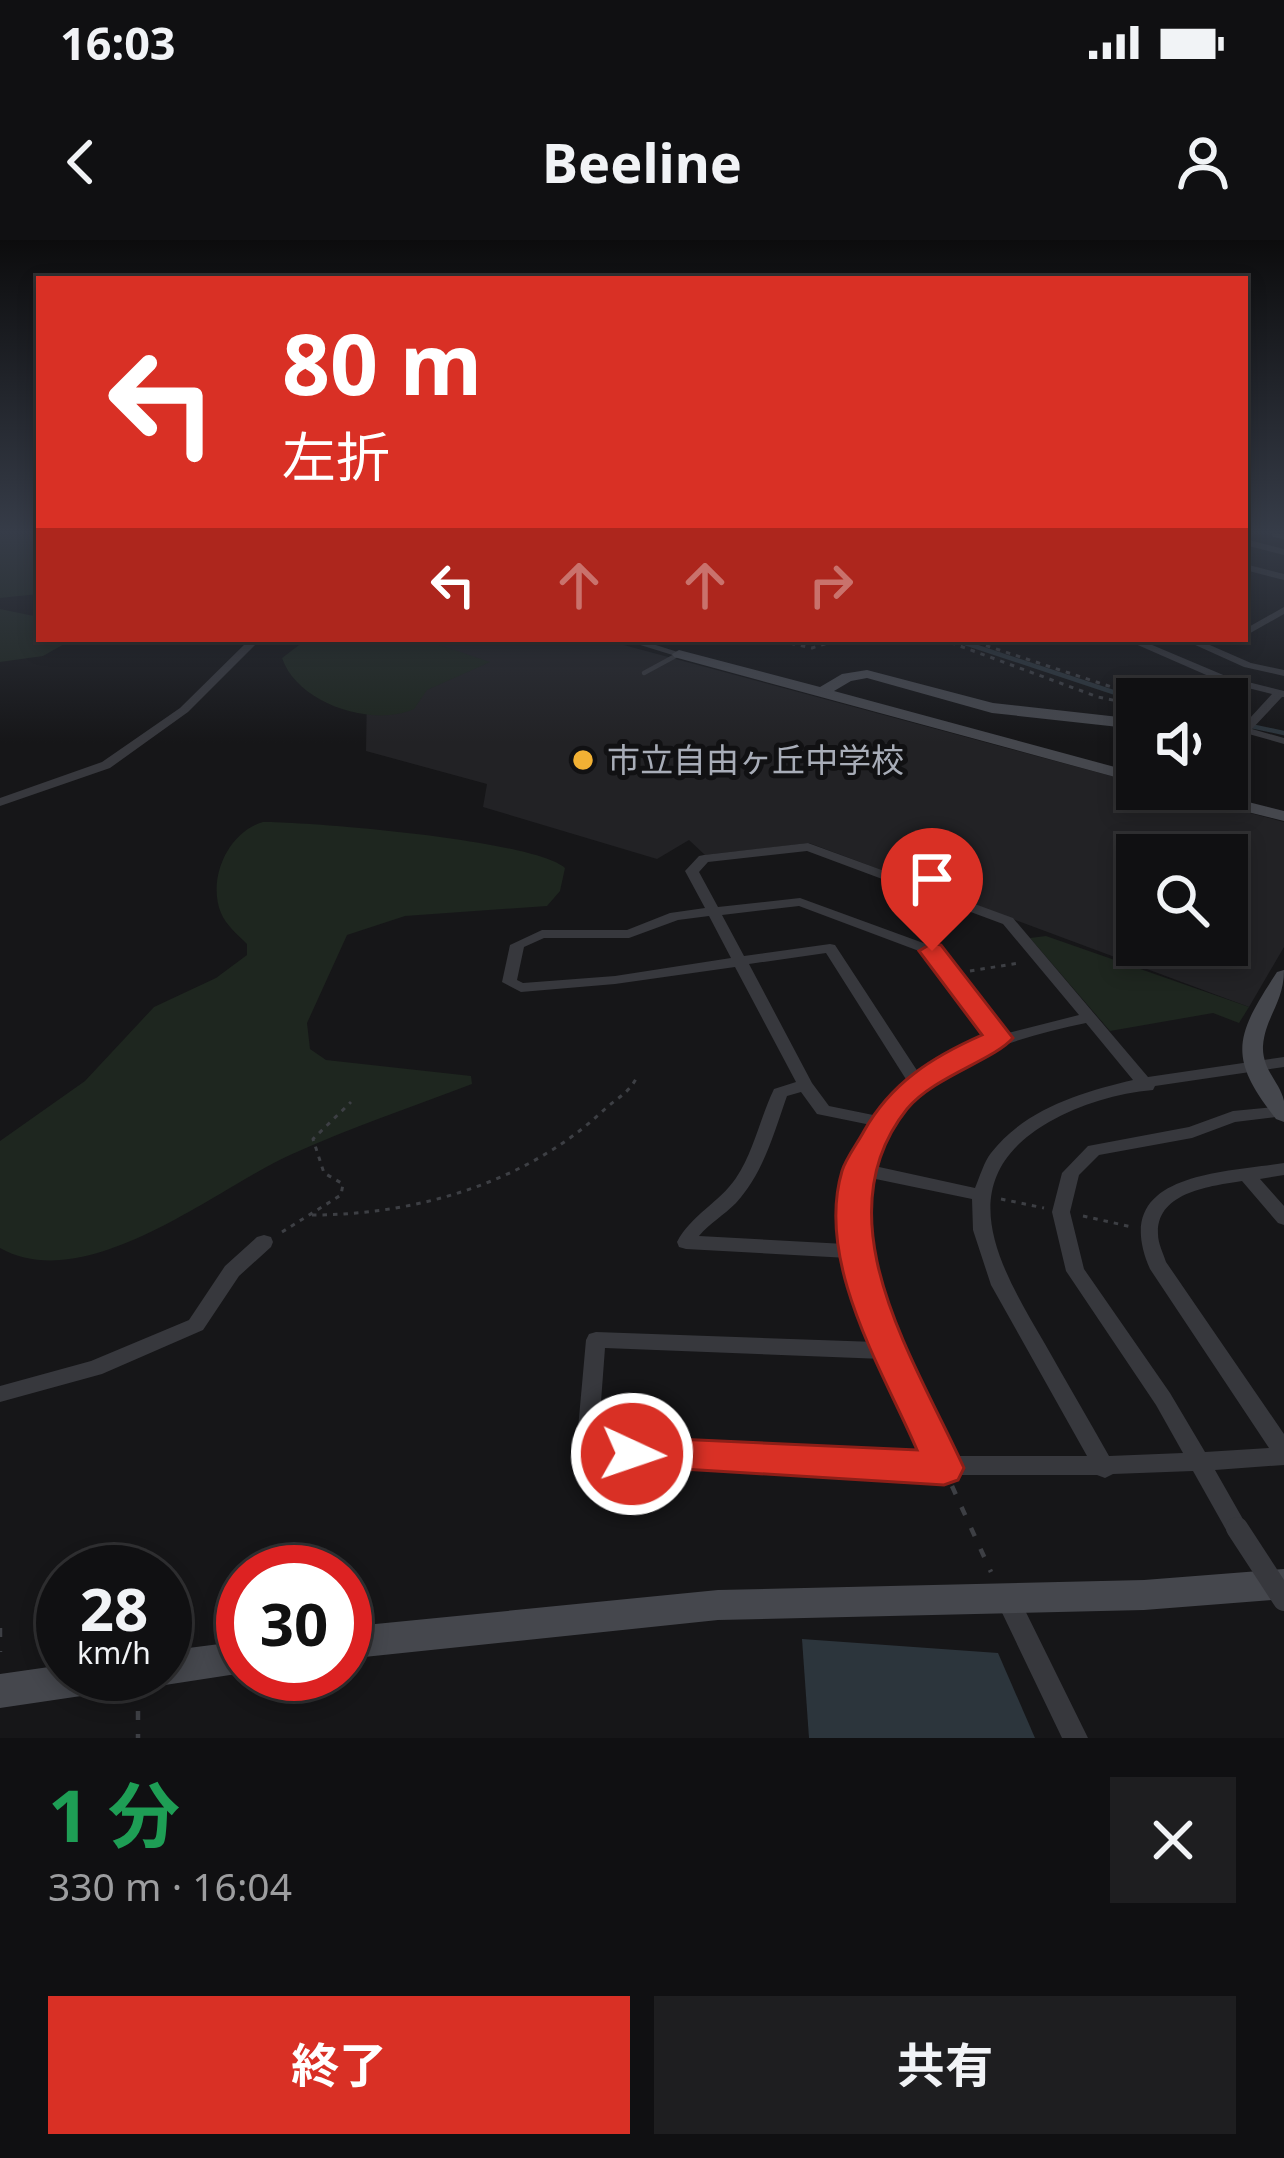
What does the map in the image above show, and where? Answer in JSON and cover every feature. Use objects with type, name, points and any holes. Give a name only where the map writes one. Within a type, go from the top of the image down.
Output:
[{"type":"street","points":[[1248,631],[1284,610]]},
{"type":"street","points":[[0,802],[106,764],[184,710],[253,642]]},
{"type":"street","points":[[637,642],[1116,772]]},
{"type":"street","points":[[1136,642],[1195,669],[1282,694]]},
{"type":"street","points":[[1194,642],[1284,673]]},
{"type":"street","points":[[1214,651],[1229,642]]},
{"type":"street","points":[[821,693],[848,677],[867,674],[992,708],[1116,722]]},
{"type":"street","points":[[1248,724],[1282,694]]},
{"type":"street","points":[[1248,736],[1284,741]]},
{"type":"street","points":[[1248,807],[1284,816]]},
{"type":"street","points":[[881,1122],[823,1110],[806,1085],[709,911],[692,871],[704,859],[808,847],[1008,921],[1148,1086]]},
{"type":"street","points":[[916,1082],[830,948],[615,980],[521,988],[509,982],[517,945],[542,934],[629,934],[675,916],[800,902],[932,951],[999,1038]]},
{"type":"street","points":[[1284,976],[1251,1033],[1252,1067],[1283,1112],[1233,1117],[1192,1132],[1094,1150],[1071,1173],[1061,1212],[1075,1271],[1162,1399],[1196,1463],[1284,1600]]},
{"type":"street","points":[[944,1468],[871,1302],[851,1220],[859,1169],[881,1122],[916,1082],[999,1038],[1090,1018]]},
{"type":"street","points":[[1105,1469],[1001,1285],[982,1227],[981,1195],[1010,1141],[1035,1120],[1096,1094],[1284,1062]]},
{"type":"street","points":[[806,1085],[780,1093],[750,1171],[730,1198],[693,1226],[686,1242],[858,1252]]},
{"type":"street","points":[[859,1169],[981,1195]]},
{"type":"street","points":[[894,1351],[596,1340],[587,1451],[944,1468],[1105,1469],[1284,1454],[1156,1264],[1144,1236],[1148,1213],[1182,1188],[1284,1169]]},
{"type":"street","points":[[1247,1176],[1284,1218]]},
{"type":"street","points":[[0,1394],[95,1368],[196,1325],[232,1271],[264,1242]]},
{"type":"street","points":[[372,1640],[718,1605],[999,1585],[1284,1584]]},
{"type":"street","points":[[999,1585],[1076,1738]]},
{"type":"street","points":[[0,1690],[36,1685]]},
{"type":"lane","points":[[644,673],[679,654]]},
{"type":"path","points":[[784,642],[812,648],[831,642]]},
{"type":"path","points":[[949,642],[1116,701]]},
{"type":"path","points":[[975,642],[1116,688]]},
{"type":"path","points":[[950,974],[1040,959]]},
{"type":"path","points":[[312,1215],[372,1217],[514,1168],[573,1139],[612,1100],[630,1091],[637,1077]]},
{"type":"path","points":[[264,1242],[340,1195],[343,1184],[324,1173],[313,1139],[351,1102]]},
{"type":"path","points":[[944,1468],[999,1585]]},
{"type":"path","points":[[0,1628],[0,1652]]},
{"type":"path","points":[[137,1701],[138,1738]]},
{"type":"shaded area","points":[[0,609],[36,616],[36,642],[66,643],[43,656],[0,662]]},
{"type":"shaded area","points":[[303,642],[431,642],[490,662],[427,690],[414,709],[378,715],[338,708],[319,699],[290,674],[282,658]]},
{"type":"shaded area","points":[[450,642],[620,644],[1116,777],[1116,810],[1238,810],[1284,822],[1284,947],[1249,1007],[1139,966],[1248,966],[1248,834],[1116,834],[1116,957],[809,843],[705,855],[689,840],[657,859],[483,807],[487,784],[366,751],[367,689],[405,647]]},
{"type":"shaded area","points":[[263,822],[469,841],[545,858],[565,868],[560,891],[547,906],[405,916],[347,935],[307,1023],[310,1049],[326,1060],[471,1076],[472,1084],[290,1155],[111,1249],[72,1259],[34,1259],[0,1248],[0,1141],[85,1081],[154,1007],[216,978],[247,955],[247,944],[221,913],[217,886],[231,846]]},
{"type":"shaded area","points":[[1046,936],[1116,960],[1116,966],[1132,966],[1249,1007],[1239,1023],[1213,1013],[1110,1031],[1030,938]]},
{"type":"shaded area","points":[[802,1639],[998,1653],[1035,1738],[809,1738]]},
{"type":"waterway","points":[[962,642],[1116,693]]},
{"type":"waterway","points":[[1248,725],[1284,733]]},
{"type":"place","name":"市立自由ヶ丘中学校","points":[[583,760]]},
{"type":"route","points":[[632,1454],[944,1468],[871,1302],[851,1220],[859,1169],[896,1102],[916,1082],[953,1058],[999,1038],[932,951]]}]
